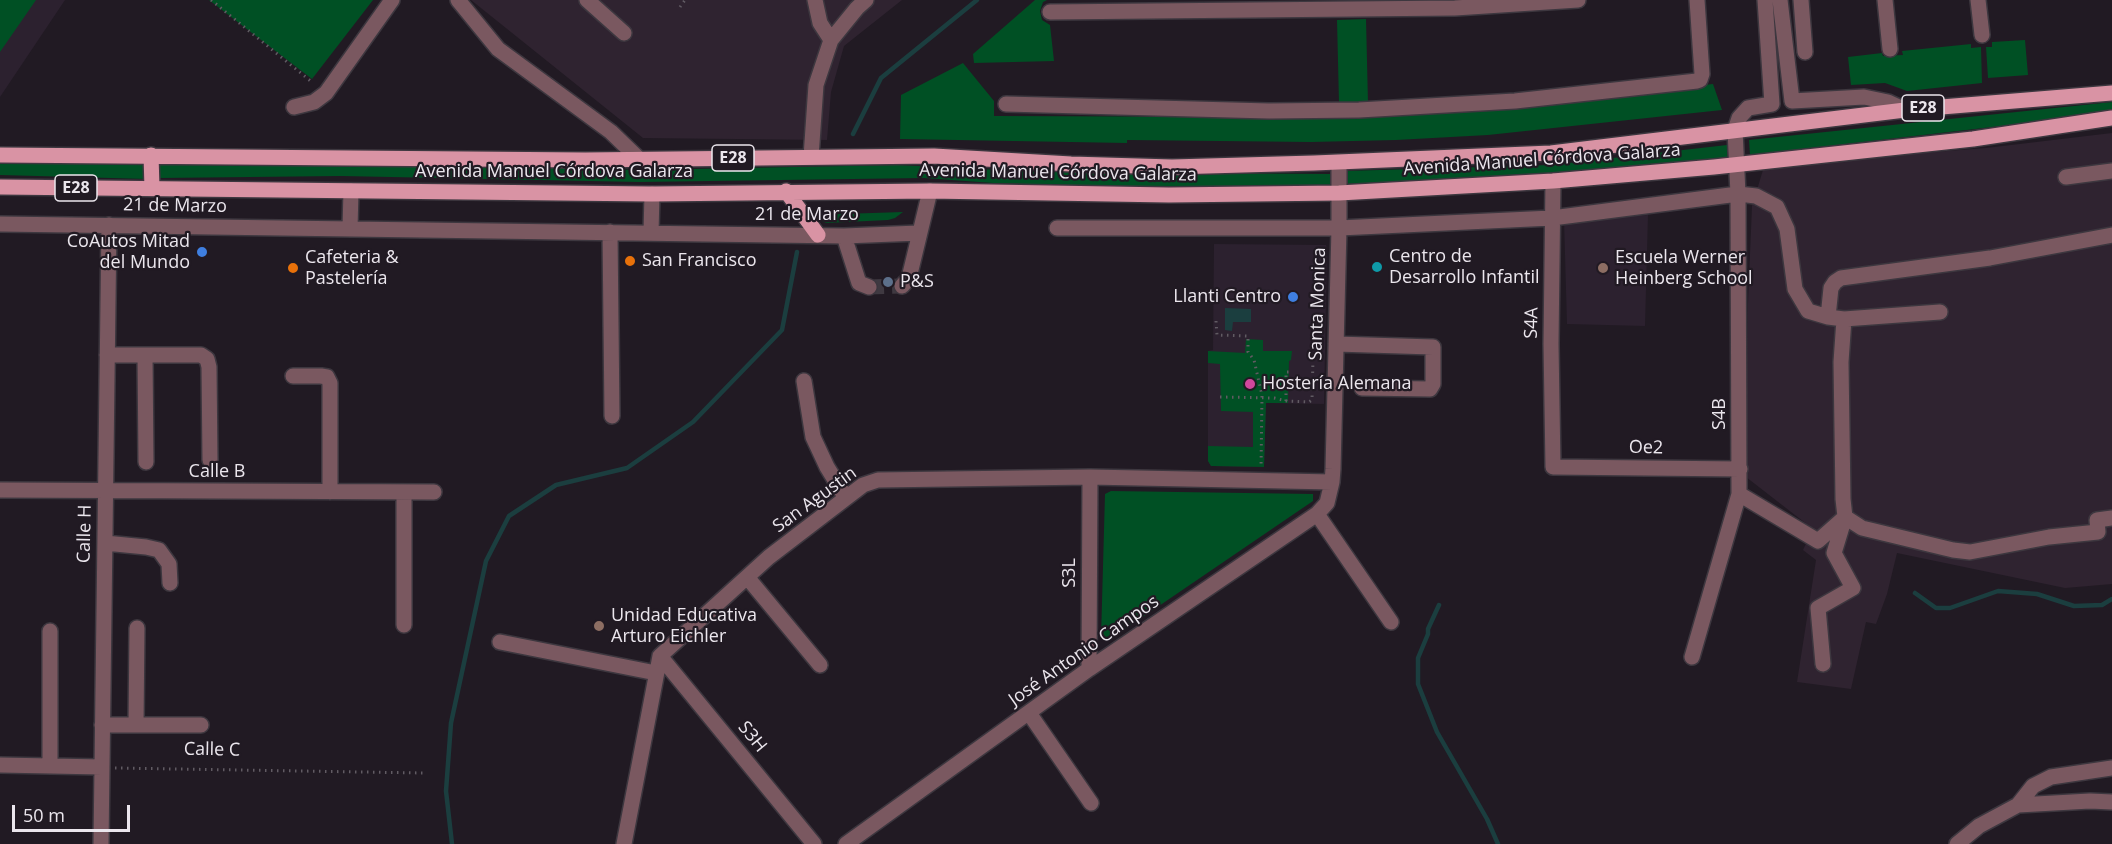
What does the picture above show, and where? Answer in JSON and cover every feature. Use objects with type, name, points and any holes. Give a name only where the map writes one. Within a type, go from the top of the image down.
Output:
[{"type":"main road","name":"Avenida Manuel Córdova Galarza","points":[[0,155],[640,160],[934,156],[1071,164],[1172,166],[1339,163],[1551,153],[1905,110],[2112,93]]},
{"type":"main road","name":"Avenida Manuel Córdova Galarza","points":[[0,188],[652,194],[930,190],[1169,195],[1339,193],[1553,180],[1737,164],[1973,140],[2112,118]]},
{"type":"main road","points":[[151,156],[152,188]]},
{"type":"main road","points":[[786,191],[818,235]]},
{"type":"street","points":[[294,107],[314,102],[326,93],[392,0]]},
{"type":"street","points":[[458,0],[498,49],[611,132],[640,160]]},
{"type":"street","points":[[586,0],[624,33]]},
{"type":"street","points":[[815,0],[820,23],[831,40]]},
{"type":"street","points":[[811,157],[816,85],[831,40],[866,0]]},
{"type":"street","points":[[1050,12],[1455,8],[1578,0]]},
{"type":"street","points":[[1006,104],[1269,111],[1359,110],[1515,101],[1697,81],[1700,80],[1702,74],[1697,0]]},
{"type":"street","points":[[1765,0],[1772,104]]},
{"type":"street","points":[[1780,0],[1792,101]]},
{"type":"street","points":[[1801,0],[1805,52]]},
{"type":"street","points":[[1885,0],[1890,49]]},
{"type":"street","points":[[1978,0],[1982,35]]},
{"type":"street","points":[[1735,130],[1739,118],[1748,108],[1792,101],[1864,97],[1888,102],[1905,110]]},
{"type":"street","name":"S4B","points":[[1692,657],[1740,494],[1738,194],[1735,130]]},
{"type":"street","name":"Santa Monica","points":[[1332,482],[1339,163]]},
{"type":"street","points":[[2066,177],[2112,171]]},
{"type":"street","name":"S4A","points":[[1553,180],[1551,344],[1553,466]]},
{"type":"street","points":[[902,286],[909,279],[930,190]]},
{"type":"street","points":[[350,228],[351,191]]},
{"type":"street","points":[[651,233],[652,194]]},
{"type":"street","points":[[1057,228],[1339,228],[1552,218],[1738,194],[1756,196],[1777,207],[1787,229],[1795,289],[1808,311],[1844,319],[1940,312]]},
{"type":"street","name":"21 de Marzo","points":[[0,224],[844,236],[919,233]]},
{"type":"street","name":"Calle H","points":[[101,844],[109,225]]},
{"type":"street","points":[[610,232],[612,416]]},
{"type":"street","points":[[1828,317],[1831,288],[1841,279],[1990,258],[2112,235]]},
{"type":"street","points":[[844,236],[859,283],[869,287]]},
{"type":"street","points":[[1823,664],[1818,608],[1853,588],[1834,553],[1845,517],[1841,363],[1844,319]]},
{"type":"street","points":[[1336,344],[1433,347],[1433,384],[1430,388],[1362,388]]},
{"type":"street","points":[[107,355],[201,355],[207,359],[210,460]]},
{"type":"street","points":[[145,355],[146,462]]},
{"type":"street","points":[[293,376],[327,377],[330,383],[330,492]]},
{"type":"street","points":[[804,381],[813,437],[846,498]]},
{"type":"street","name":"Oe2","points":[[1553,466],[1740,469]]},
{"type":"street","name":"San Agustin","points":[[660,656],[769,557],[863,485],[878,480],[1090,477],[1332,482]]},
{"type":"street","name":"S3L","points":[[1089,669],[1090,477]]},
{"type":"street","name":"José Antonio Campos","points":[[846,844],[1089,669],[1317,514],[1327,503],[1332,482]]},
{"type":"street","name":"Calle B","points":[[0,490],[434,492]]},
{"type":"street","points":[[404,492],[404,625]]},
{"type":"street","points":[[1740,494],[1818,541],[1845,517]]},
{"type":"street","points":[[1317,514],[1390,622]]},
{"type":"street","points":[[1845,517],[1862,528],[1970,552],[2049,537],[2098,532],[2097,520],[2112,518]]},
{"type":"street","points":[[105,543],[159,550],[169,564],[170,583]]},
{"type":"street","points":[[747,577],[820,665]]},
{"type":"street","points":[[136,725],[137,628]]},
{"type":"street","points":[[50,631],[50,766]]},
{"type":"street","points":[[500,642],[656,673]]},
{"type":"street","points":[[624,844],[660,656]]},
{"type":"street","name":"S3H","points":[[660,656],[814,844]]},
{"type":"street","points":[[1029,713],[1091,802]]},
{"type":"street","points":[[102,725],[201,725]]},
{"type":"street","points":[[0,765],[102,767]]},
{"type":"street","points":[[1957,844],[1979,826],[2018,805],[2033,786],[2051,777],[2112,768]]},
{"type":"street","points":[[2018,805],[2112,802]]},
{"type":"path","points":[[211,0],[313,83]]},
{"type":"path","points":[[680,7],[685,0]]},
{"type":"path","points":[[1216,321],[1217,335],[1248,336],[1248,352],[1254,360],[1262,398],[1261,469]]},
{"type":"path","points":[[1220,397],[1310,402],[1312,400],[1313,358]]},
{"type":"path","points":[[1286,401],[1286,372],[1288,372]]},
{"type":"path","name":"Calle C","points":[[102,767],[423,773]]},
{"type":"shaded area","points":[[0,0],[65,0],[0,97]]},
{"type":"shaded area","points":[[471,0],[902,0],[844,46],[831,92],[827,140],[643,138]]},
{"type":"shaded area","points":[[2112,133],[2112,584],[2065,588],[1897,553],[1887,594],[1876,624],[1866,622],[1851,689],[1797,682],[1816,560],[1803,550],[1813,529],[1746,477],[1748,303],[1752,206],[1763,170]]},
{"type":"shaded area","points":[[1648,215],[1645,326],[1567,324],[1564,220]]},
{"type":"shaded area","points":[[1214,244],[1326,245],[1327,249],[1324,404],[1266,403],[1264,467],[1211,466],[1208,461],[1208,351],[1213,350]]},
{"type":"shaded area","points":[[1225,308],[1251,309],[1251,322],[1233,322],[1232,331],[1225,330]]},
{"type":"green space","points":[[0,0],[36,0],[0,52]]},
{"type":"green space","points":[[209,0],[373,0],[312,79]]},
{"type":"green space","points":[[1035,0],[1047,0],[1043,2],[1040,11],[1042,20],[1050,25],[1054,61],[974,63],[973,54]]},
{"type":"green space","points":[[1366,19],[1368,103],[1339,103],[1337,20]]},
{"type":"green space","points":[[2025,40],[2028,75],[1988,78],[1986,47],[1992,47],[1992,42]]},
{"type":"green space","points":[[1971,44],[1971,48],[1981,47],[1982,83],[1907,91],[1885,83],[1851,85],[1848,57],[1882,53],[1883,56],[1903,55],[1902,51]]},
{"type":"green space","points":[[963,63],[994,101],[994,116],[1269,117],[1478,111],[1713,84],[1722,110],[1488,135],[1396,140],[1311,142],[1127,140],[1127,143],[900,139],[901,95]]},
{"type":"green space","points":[[2112,102],[2112,111],[1750,155],[1749,140]]},
{"type":"green space","points":[[1727,145],[1728,160],[1513,178],[1345,184],[1345,171],[1551,165]]},
{"type":"green space","points":[[0,162],[147,163],[147,179],[0,175]]},
{"type":"green space","points":[[160,163],[428,165],[638,170],[897,165],[1042,172],[1332,174],[1332,186],[1138,187],[993,183],[924,178],[639,182],[341,176],[160,178]]},
{"type":"green space","points":[[903,212],[888,220],[826,223],[811,215]]},
{"type":"green space","points":[[1246,339],[1263,340],[1263,351],[1292,351],[1289,361],[1288,403],[1266,403],[1264,467],[1211,466],[1208,461],[1208,446],[1253,447],[1253,412],[1221,411],[1220,364],[1208,363],[1208,351],[1245,353]]},
{"type":"green space","points":[[1111,491],[1313,494],[1313,501],[1109,640],[1103,641],[1101,638],[1105,494]]},
{"type":"waterway","points":[[853,134],[881,78],[977,0]]},
{"type":"waterway","points":[[452,844],[446,791],[451,723],[486,561],[509,516],[556,485],[627,468],[693,422],[782,330],[797,252]]},
{"type":"waterway","points":[[1915,593],[1936,608],[1950,608],[1998,591],[2037,594],[2074,606],[2102,605],[2112,599]]},
{"type":"waterway","points":[[1439,605],[1418,658],[1418,684],[1437,732],[1487,819],[1498,844]]},
{"type":"tunnel","points":[[869,287],[902,286]]},
{"type":"place","name":"CoAutos Mitad del Mundo","points":[[202,252]]},
{"type":"place","name":"San Francisco","points":[[630,261]]},
{"type":"place","name":"Centro de Desarrollo Infantil","points":[[1377,267]]},
{"type":"place","name":"Cafeteria & Pastelería","points":[[293,268]]},
{"type":"place","name":"Escuela Werner Heinberg School","points":[[1603,268]]},
{"type":"place","name":"P&S","points":[[888,282]]},
{"type":"place","name":"Llanti Centro","points":[[1293,297]]},
{"type":"place","name":"Hostería Alemana","points":[[1250,384]]},
{"type":"place","name":"Unidad Educativa Arturo Eichler","points":[[599,626]]}]
